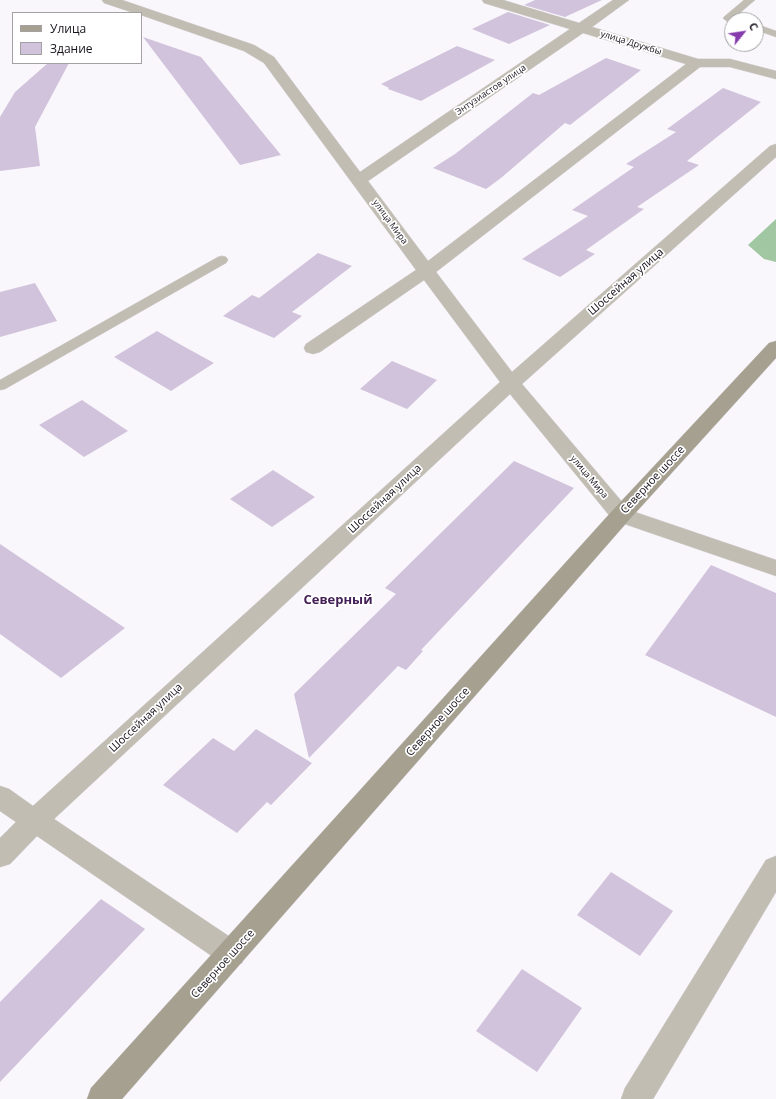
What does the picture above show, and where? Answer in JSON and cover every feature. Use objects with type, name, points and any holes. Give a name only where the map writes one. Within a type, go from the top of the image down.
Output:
[{"type":"main road","name":"Северное шоссе","points":[[102,1099],[621,515],[776,347]]},
{"type":"street","name":"улица Мира","points":[[109,0],[249,48],[269,60],[511,383],[621,515]]},
{"type":"street","name":"улица Дружбы","points":[[489,0],[697,63],[730,63],[776,75]]},
{"type":"street","name":"Энтузиастов улица","points":[[359,180],[622,0]]},
{"type":"street","points":[[313,348],[426,271],[697,63]]},
{"type":"street","name":"Шоссейная улица","points":[[0,856],[34,821],[511,383],[776,149]]},
{"type":"street","points":[[621,515],[776,568]]},
{"type":"street","points":[[0,797],[232,954]]},
{"type":"street","points":[[636,1099],[776,868]]},
{"type":"lane","points":[[735,12],[750,0]]},
{"type":"lane","points":[[764,30],[776,34]]},
{"type":"lane","points":[[0,386],[222,260]]},
{"type":"green space","points":[[776,219],[776,262],[764,259],[748,245]]},
{"type":"building","points":[[535,0],[602,0],[565,17],[524,5]]},
{"type":"building","points":[[508,12],[550,25],[509,44],[472,29]]},
{"type":"building","points":[[143,37],[201,57],[281,155],[240,165]]},
{"type":"building","points":[[457,46],[495,60],[421,101],[388,89],[389,88],[381,84]]},
{"type":"building","points":[[606,58],[641,70],[570,125],[565,123],[486,189],[433,168],[455,154],[533,93],[539,95]]},
{"type":"building","points":[[47,64],[68,64],[35,127],[40,166],[0,171],[0,117],[15,92]]},
{"type":"building","points":[[723,88],[761,102],[687,161],[699,165],[637,207],[644,209],[586,250],[595,254],[560,277],[522,259],[588,216],[572,210],[634,167],[626,164],[676,132],[667,129]]},
{"type":"building","points":[[318,253],[352,266],[292,312],[302,316],[274,338],[223,316],[252,295],[259,298]]},
{"type":"building","points":[[35,283],[57,321],[0,337],[0,292]]},
{"type":"building","points":[[157,331],[214,363],[171,391],[114,357]]},
{"type":"building","points":[[392,361],[437,380],[407,409],[360,389]]},
{"type":"building","points":[[82,400],[128,431],[84,457],[39,425]]},
{"type":"building","points":[[514,461],[574,488],[421,650],[423,651],[406,670],[398,666],[309,758],[294,694],[396,594],[385,588]]},
{"type":"building","points":[[273,470],[315,497],[272,527],[230,499]]},
{"type":"building","points":[[0,544],[125,628],[61,678],[0,634]]},
{"type":"building","points":[[711,565],[776,593],[776,717],[645,655]]},
{"type":"building","points":[[256,729],[312,763],[271,805],[267,802],[237,833],[163,785],[213,738],[234,751]]},
{"type":"building","points":[[611,872],[673,911],[640,956],[577,915]]},
{"type":"building","points":[[101,899],[145,929],[0,1082],[0,1002]]},
{"type":"building","points":[[522,969],[582,1008],[537,1072],[476,1031]]},
{"type":"district","name":"Северный","points":[[338,600]]}]
